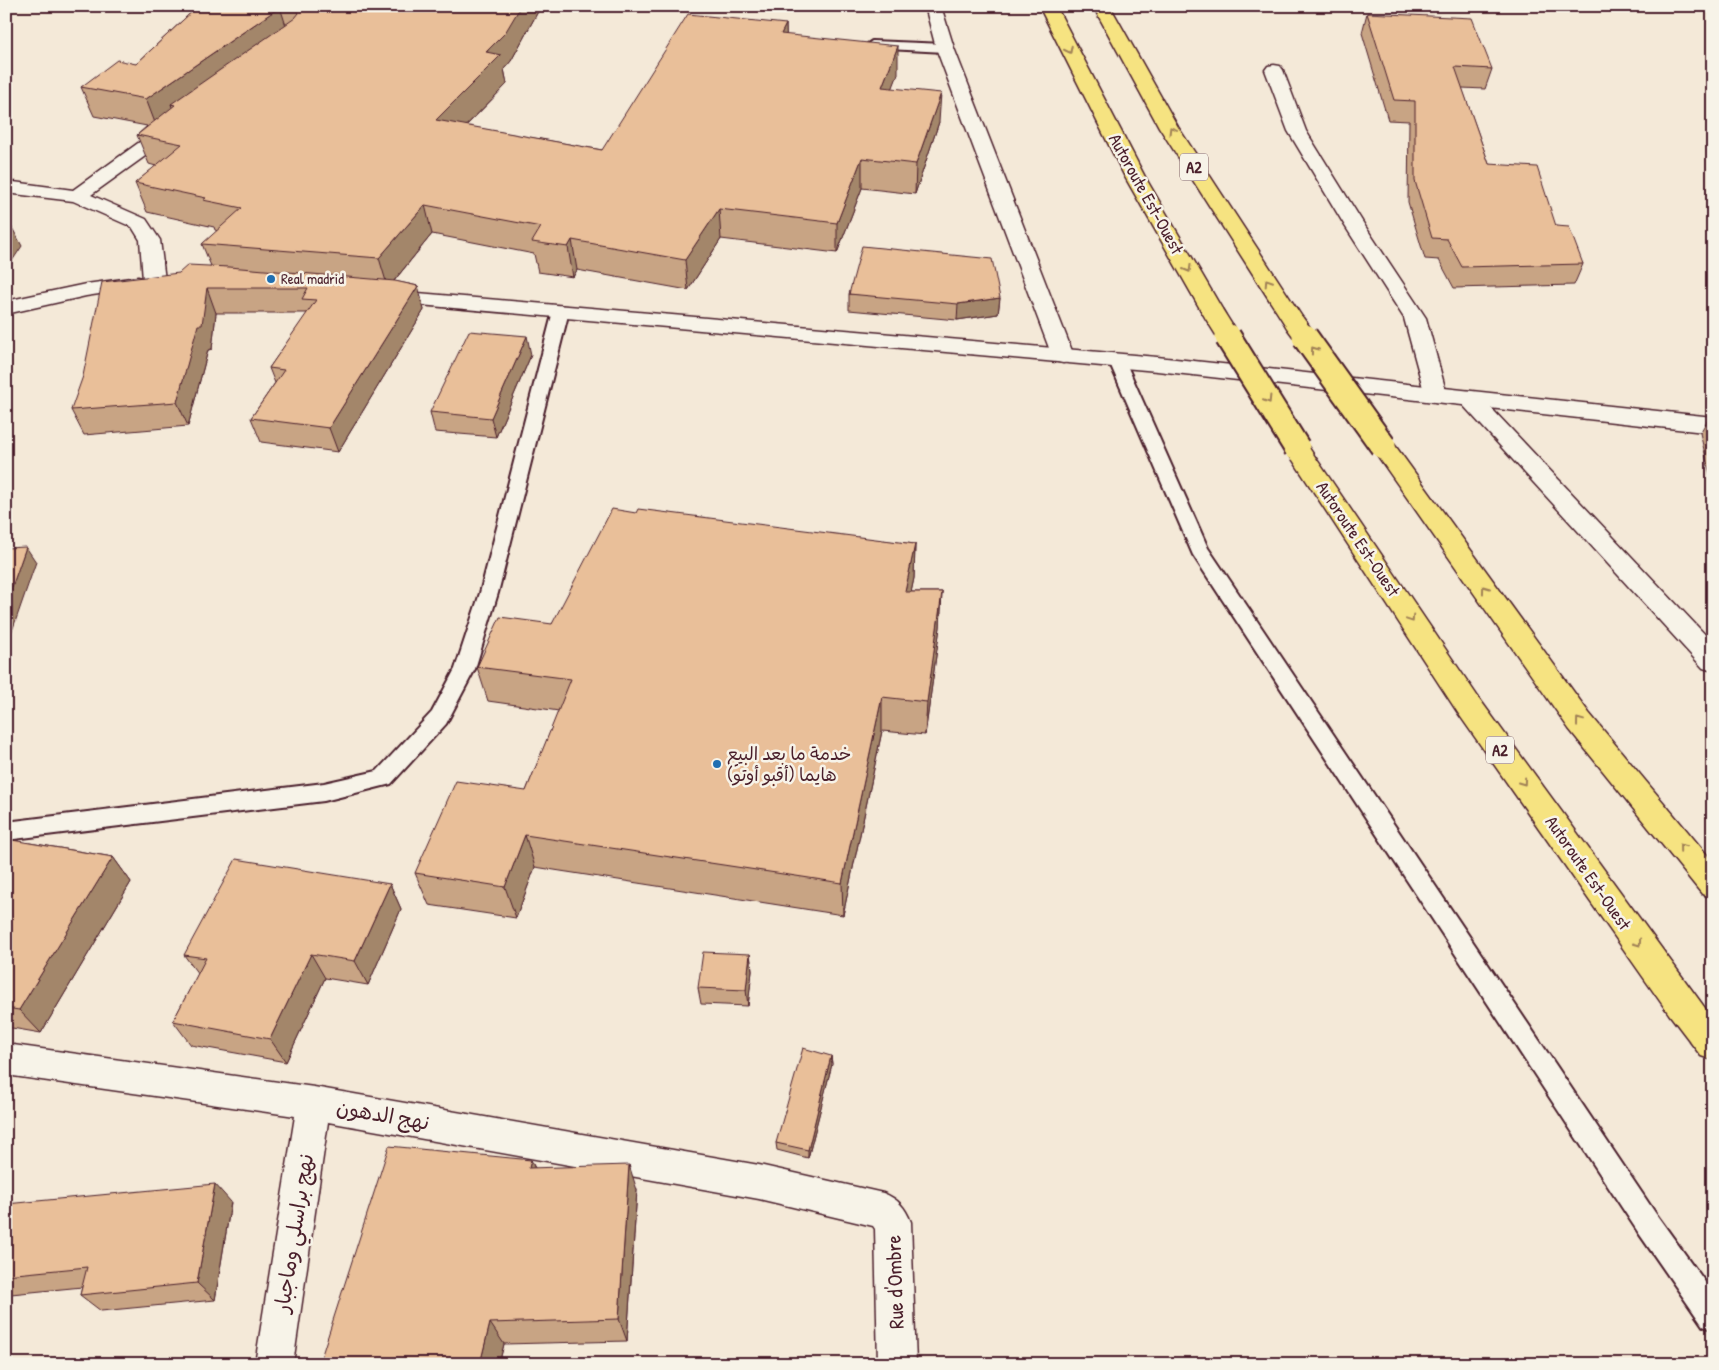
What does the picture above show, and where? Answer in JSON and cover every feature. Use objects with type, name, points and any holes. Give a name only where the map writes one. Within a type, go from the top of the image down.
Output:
[{"type":"highway","name":"Autoroute Est-Ouest","points":[[1047,6],[1135,177],[1214,314],[1297,448],[1468,705],[1681,1004],[1713,1045]]},
{"type":"highway","name":"A2","points":[[1101,6],[1116,37],[1185,153],[1295,323],[1579,721],[1713,885]]},
{"type":"street","points":[[933,6],[945,48],[1063,356]]},
{"type":"street","points":[[1274,70],[1297,131],[1355,226],[1415,318],[1436,395]]},
{"type":"street","points":[[76,196],[187,116]]},
{"type":"street","points":[[6,187],[76,196],[139,223],[150,240],[163,281],[86,290],[6,308]]},
{"type":"street","points":[[365,294],[1117,361],[1713,425]]},
{"type":"street","points":[[1469,398],[1713,661]]},
{"type":"street","name":"نهج الدهون","points":[[6,1059],[314,1103],[759,1182]]},
{"type":"street","name":"نهج براسلي وماجبار","points":[[274,1364],[314,1103]]},
{"type":"street","name":"Rue d'Ombre","points":[[759,1182],[882,1211],[893,1222],[897,1364]]},
{"type":"lane","points":[[857,44],[945,48]]},
{"type":"lane","points":[[6,831],[324,792],[384,778],[438,718],[465,669],[489,593],[561,311]]},
{"type":"lane","points":[[1117,361],[1200,550],[1647,1223],[1713,1316]]},
{"type":"building","points":[[198,6],[521,6],[505,33],[486,52],[501,55],[436,120],[602,150],[688,14],[786,24],[781,34],[898,46],[882,87],[941,93],[916,164],[862,158],[837,223],[719,209],[685,260],[572,240],[568,247],[532,242],[541,227],[425,205],[379,258],[202,244],[242,208],[203,200],[206,198],[135,183],[182,144],[137,135],[175,105],[171,104],[295,18],[299,13],[294,7],[280,7],[146,99],[81,87],[117,60],[136,64]]},
{"type":"building","points":[[1367,13],[1472,18],[1492,69],[1455,67],[1489,164],[1537,167],[1556,226],[1569,227],[1583,264],[1462,267],[1447,239],[1432,238],[1415,181],[1415,101],[1394,100]]},
{"type":"building","points":[[862,246],[992,259],[1000,298],[958,304],[849,294]]},
{"type":"building","points":[[188,265],[395,281],[418,286],[329,428],[251,418],[284,370],[269,368],[316,300],[302,299],[308,288],[207,288],[202,325],[198,325],[177,402],[71,410],[83,376],[102,282],[179,273]]},
{"type":"building","points":[[469,331],[527,336],[491,418],[430,412]]},
{"type":"building","name":"خدمة ما بعد البيع هايما (أقبو أوتو)","points":[[612,509],[636,513],[638,509],[915,544],[905,592],[942,592],[927,702],[882,697],[842,883],[525,835],[505,887],[415,873],[456,781],[526,791],[571,679],[477,667],[500,617],[552,624]]},
{"type":"building","points":[[26,547],[6,604],[6,548]]},
{"type":"building","points":[[6,839],[113,857],[19,1010],[6,1008]]},
{"type":"building","points":[[236,859],[390,884],[355,961],[311,954],[270,1039],[173,1021],[206,958],[184,955]]},
{"type":"building","points":[[703,952],[750,954],[746,990],[698,988]]},
{"type":"building","points":[[803,1048],[831,1056],[808,1150],[776,1143]]},
{"type":"building","points":[[389,1146],[531,1160],[529,1168],[629,1165],[619,1319],[490,1323],[480,1364],[319,1364]]},
{"type":"building","points":[[215,1184],[197,1283],[80,1295],[87,1267],[6,1275],[6,1204]]},
{"type":"place","name":"Real madrid","points":[[271,279]]},
{"type":"place","name":"خدمة ما بعد البيع هايما (أقبو أوتو)","points":[[717,764]]}]
